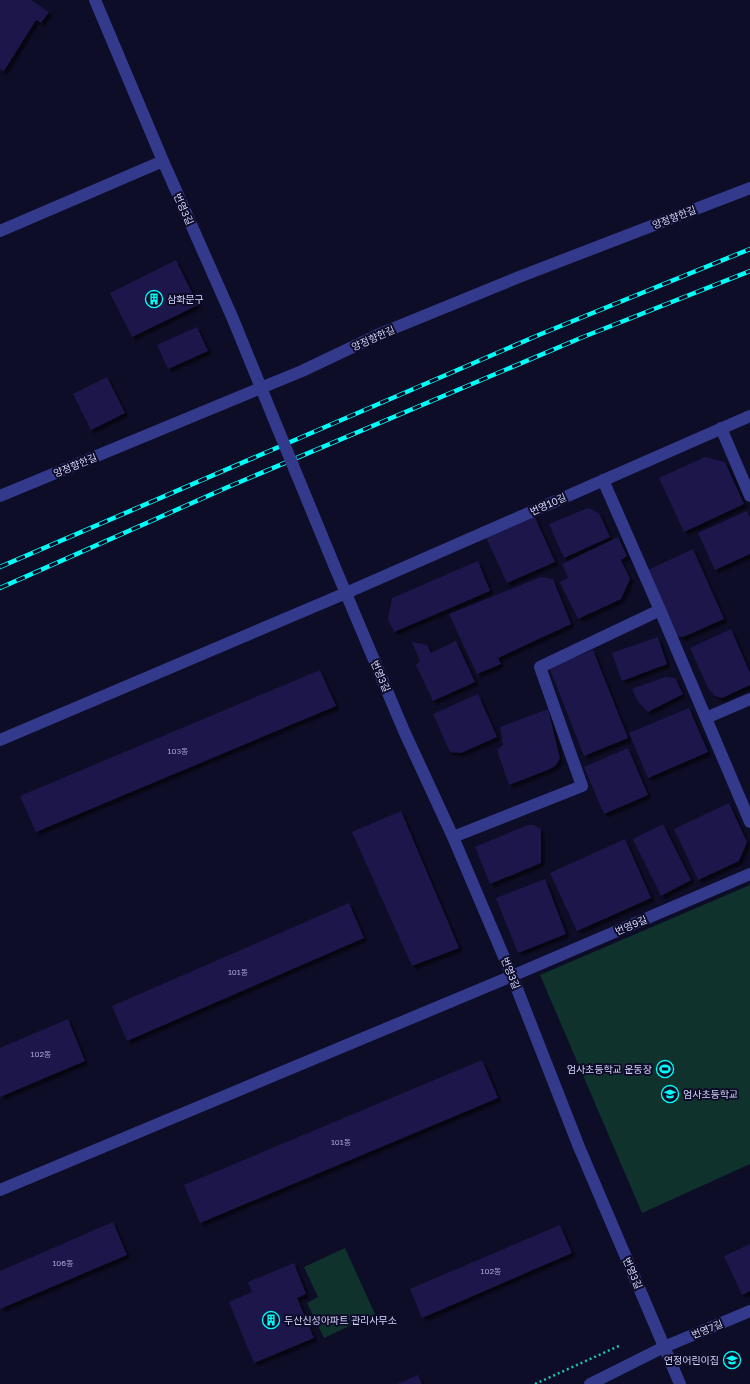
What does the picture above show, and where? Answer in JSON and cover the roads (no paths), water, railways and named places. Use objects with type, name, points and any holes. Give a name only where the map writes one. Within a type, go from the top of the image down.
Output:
[{"type":"street","name":"번영3길","points":[[95,0],[163,161],[230,312],[404,731],[453,837],[512,976],[579,1147],[680,1384]]},
{"type":"street","points":[[0,231],[163,161]]},
{"type":"street","name":"양정향한길","points":[[0,496],[302,371],[382,333],[750,188]]},
{"type":"street","name":"번영10길","points":[[0,740],[346,593],[750,416]]},
{"type":"street","points":[[721,428],[750,496]]},
{"type":"street","points":[[603,480],[750,822]]},
{"type":"street","points":[[453,837],[582,786],[540,667],[660,610]]},
{"type":"street","points":[[706,718],[750,699]]},
{"type":"street","name":"번영9길","points":[[0,1190],[512,976],[750,874]]},
{"type":"street","name":"번영7길","points":[[590,1384],[664,1347],[750,1311]]},
{"type":"railway","points":[[0,567],[541,334],[750,249]]},
{"type":"railway","points":[[0,588],[228,487],[583,337],[750,271]]},
{"type":"place","name":"삼화문구","points":[[154,299]]},
{"type":"place","name":"엄사초등학교 운동장","points":[[665,1069]]},
{"type":"place","name":"엄사초등학교","points":[[670,1094]]},
{"type":"place","name":"두산신성아파트 관리사무소","points":[[271,1320]]},
{"type":"place","name":"연정어린이집","points":[[732,1360]]}]
